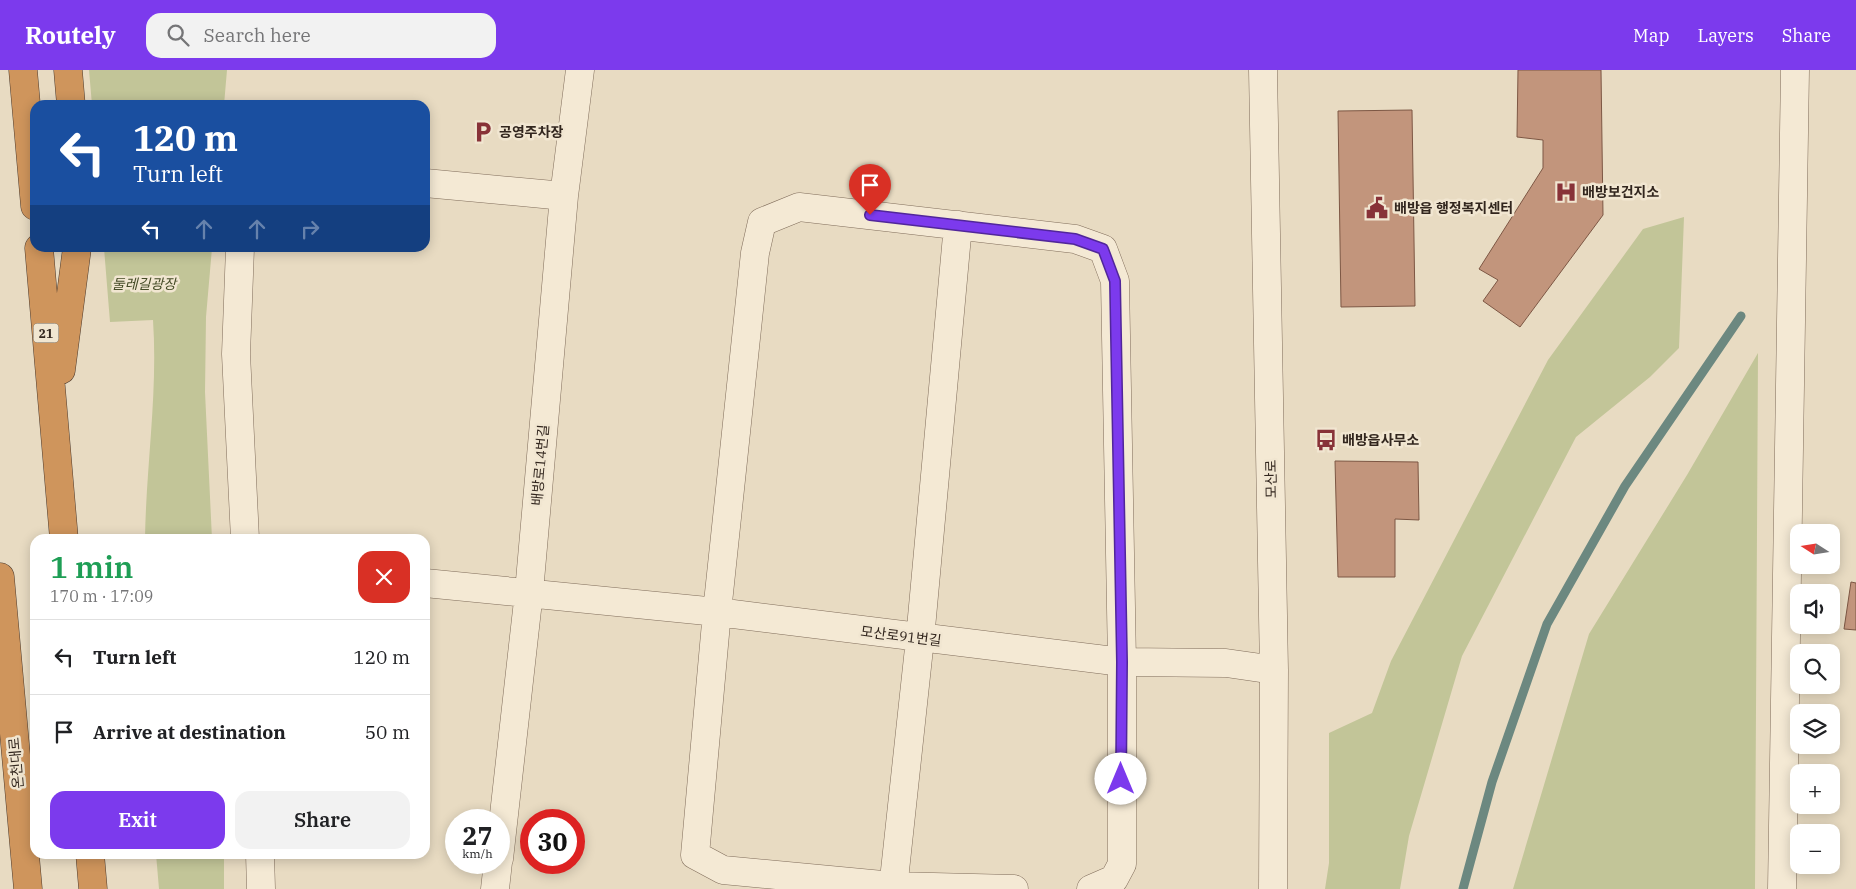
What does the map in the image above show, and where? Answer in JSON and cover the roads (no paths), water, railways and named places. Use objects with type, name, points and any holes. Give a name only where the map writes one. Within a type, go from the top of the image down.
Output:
[{"type":"highway","points":[[23,70],[30,149]]},
{"type":"highway","points":[[68,70],[71,100]]},
{"type":"highway","name":"21","points":[[39,252],[64,534]]},
{"type":"highway","points":[[54,419],[76,252]]},
{"type":"highway","name":"온천대로","points":[[0,577],[28,889]]},
{"type":"highway","points":[[90,859],[93,889]]},
{"type":"street","name":"배방로14번길","points":[[505,809],[529,592],[564,196],[580,70]]},
{"type":"street","name":"모산로","points":[[1263,70],[1274,670],[1273,889]]},
{"type":"street","points":[[1782,889],[1795,70]]},
{"type":"street","points":[[430,183],[564,196]]},
{"type":"street","points":[[1014,889],[893,887],[723,870],[695,855],[717,612],[755,253],[762,222],[799,207],[1075,239],[1103,249],[1115,281],[1122,662],[1122,864],[1114,879],[1091,889]]},
{"type":"street","points":[[893,887],[920,639],[958,224]]},
{"type":"street","points":[[240,252],[236,354],[246,534]]},
{"type":"street","name":"모산로91번길","points":[[430,582],[717,612],[920,639],[1122,662],[1226,663],[1274,670]]},
{"type":"street","points":[[260,859],[261,889]]},
{"type":"street","name":"배방로14번길","points":[[495,889],[497,874]]},
{"type":"waterway","points":[[1463,889],[1492,782],[1547,624],[1625,486],[1741,316]]},
{"type":"place","name":"공영주차장","points":[[483,132]]},
{"type":"place","name":"배방보건지소","points":[[1566,192]]},
{"type":"place","name":"배방읍 행정복지센터","points":[[1377,208]]},
{"type":"place","name":"배방읍사무소","points":[[1326,440]]},
{"type":"park label","name":"둘레길광장","points":[[144,284]]}]
